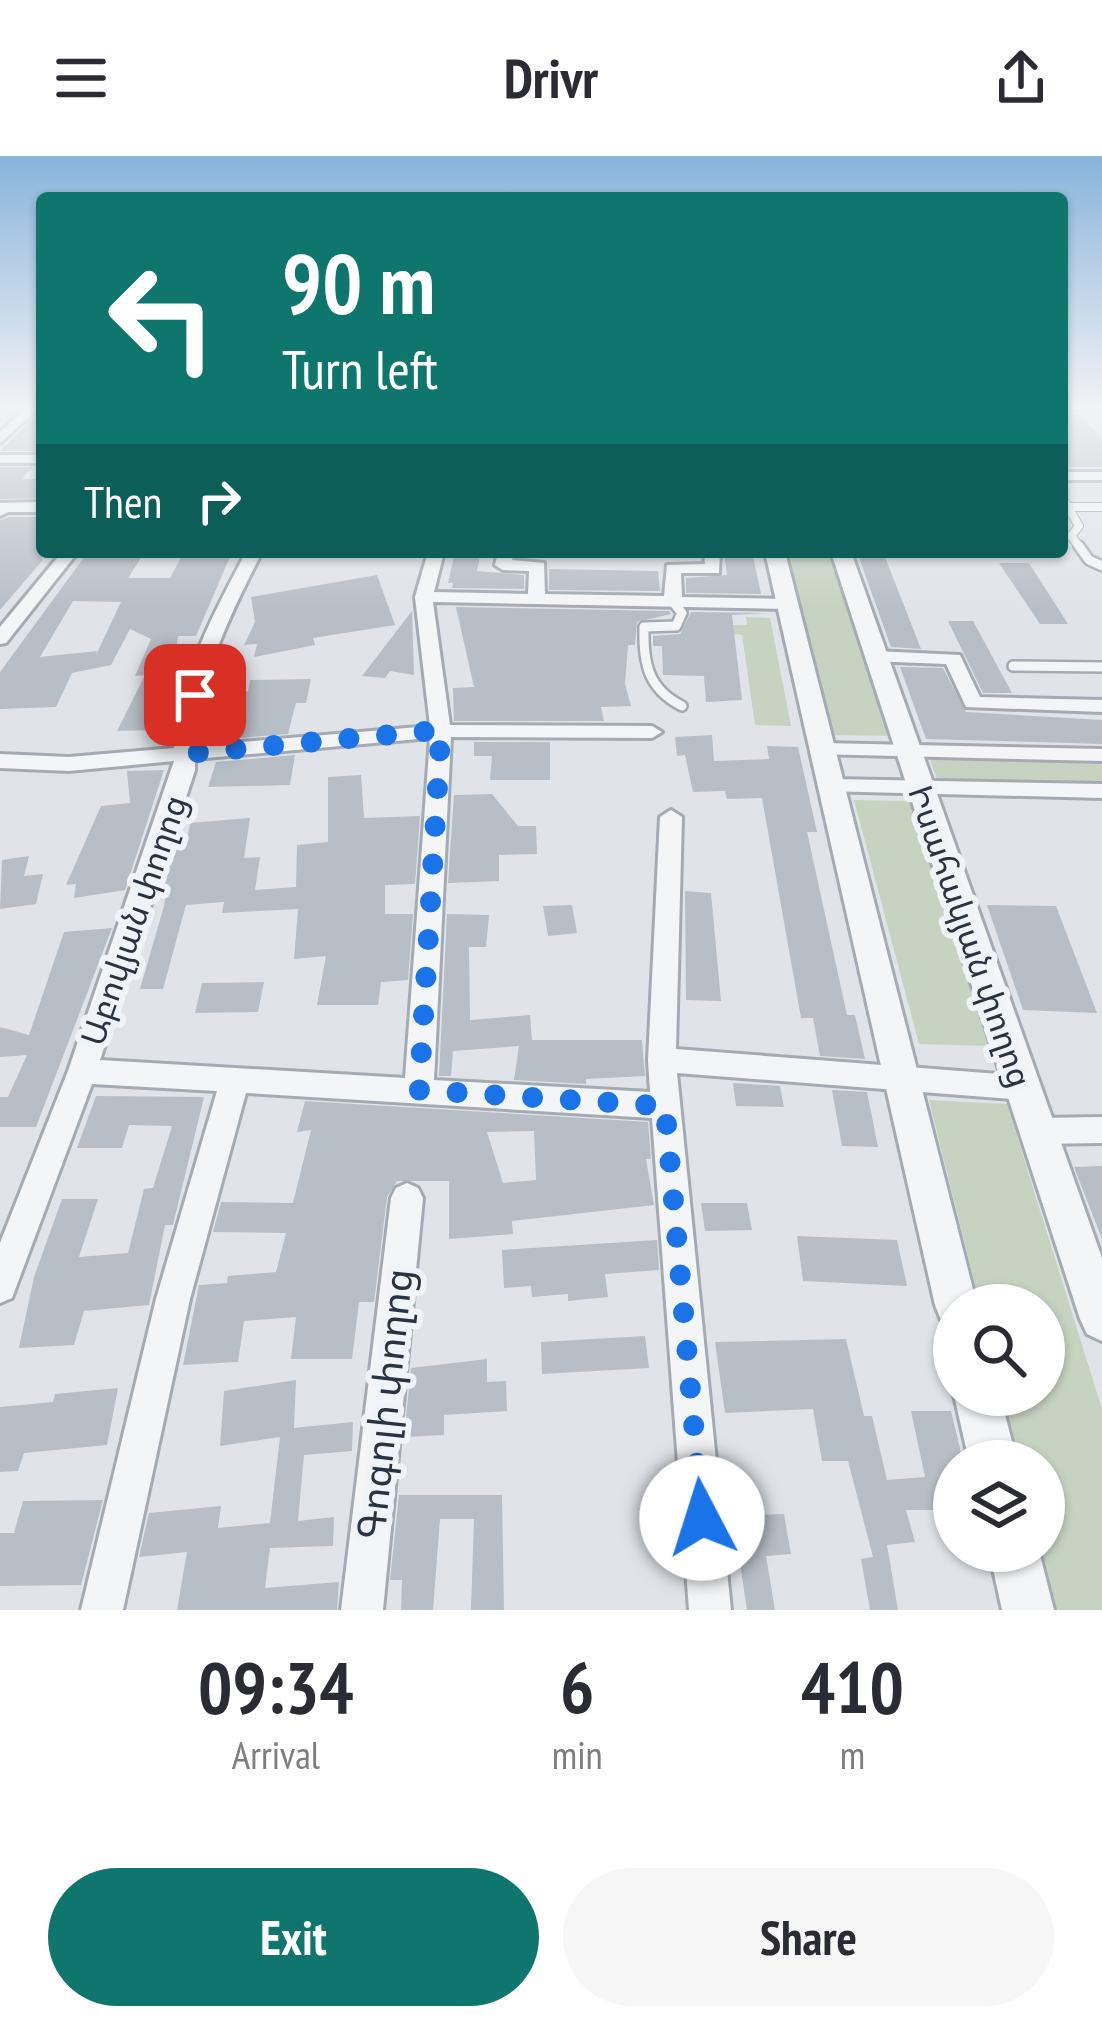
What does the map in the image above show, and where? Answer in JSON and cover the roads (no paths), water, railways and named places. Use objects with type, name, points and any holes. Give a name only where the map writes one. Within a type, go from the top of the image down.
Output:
[{"type":"street","points":[[1068,476],[1102,476]]},
{"type":"street","points":[[0,511],[36,507]]},
{"type":"street","points":[[0,639],[65,558]]},
{"type":"street","name":"Աբովյան փողոց","points":[[0,1286],[8,1247],[82,1071],[184,770],[201,665],[251,558]]},
{"type":"street","points":[[419,1090],[441,730],[424,597],[434,558]]},
{"type":"street","points":[[505,558],[503,565],[538,566],[536,599]]},
{"type":"street","points":[[673,602],[673,568],[713,568],[712,558]]},
{"type":"street","points":[[776,558],[951,1284]]},
{"type":"street","name":"Իսահակյան փողոց","points":[[844,558],[1102,1319]]},
{"type":"street","points":[[424,597],[788,604]]},
{"type":"street","points":[[875,658],[953,659],[973,703],[1102,706]]},
{"type":"street","points":[[0,761],[69,764],[441,730],[652,732]]},
{"type":"street","points":[[822,749],[1102,755]]},
{"type":"street","points":[[831,786],[1102,791]]},
{"type":"street","points":[[671,817],[662,1060],[710,1610]]},
{"type":"street","points":[[662,1060],[1024,1088]]},
{"type":"street","points":[[82,1071],[665,1106]]},
{"type":"street","points":[[102,1610],[173,1299],[235,1079]]},
{"type":"street","points":[[1038,1131],[1102,1130]]},
{"type":"street","name":"Գոգոլի փողոց","points":[[362,1610],[407,1198]]},
{"type":"street","points":[[1019,1572],[1028,1610]]},
{"type":"lane","points":[[1102,507],[1069,507],[1079,526],[1071,536],[1089,560],[1102,566]]},
{"type":"lane","points":[[673,602],[682,613],[676,626],[644,627],[642,668],[662,698],[682,706]]},
{"type":"lane","points":[[1013,666],[1102,667]]}]
